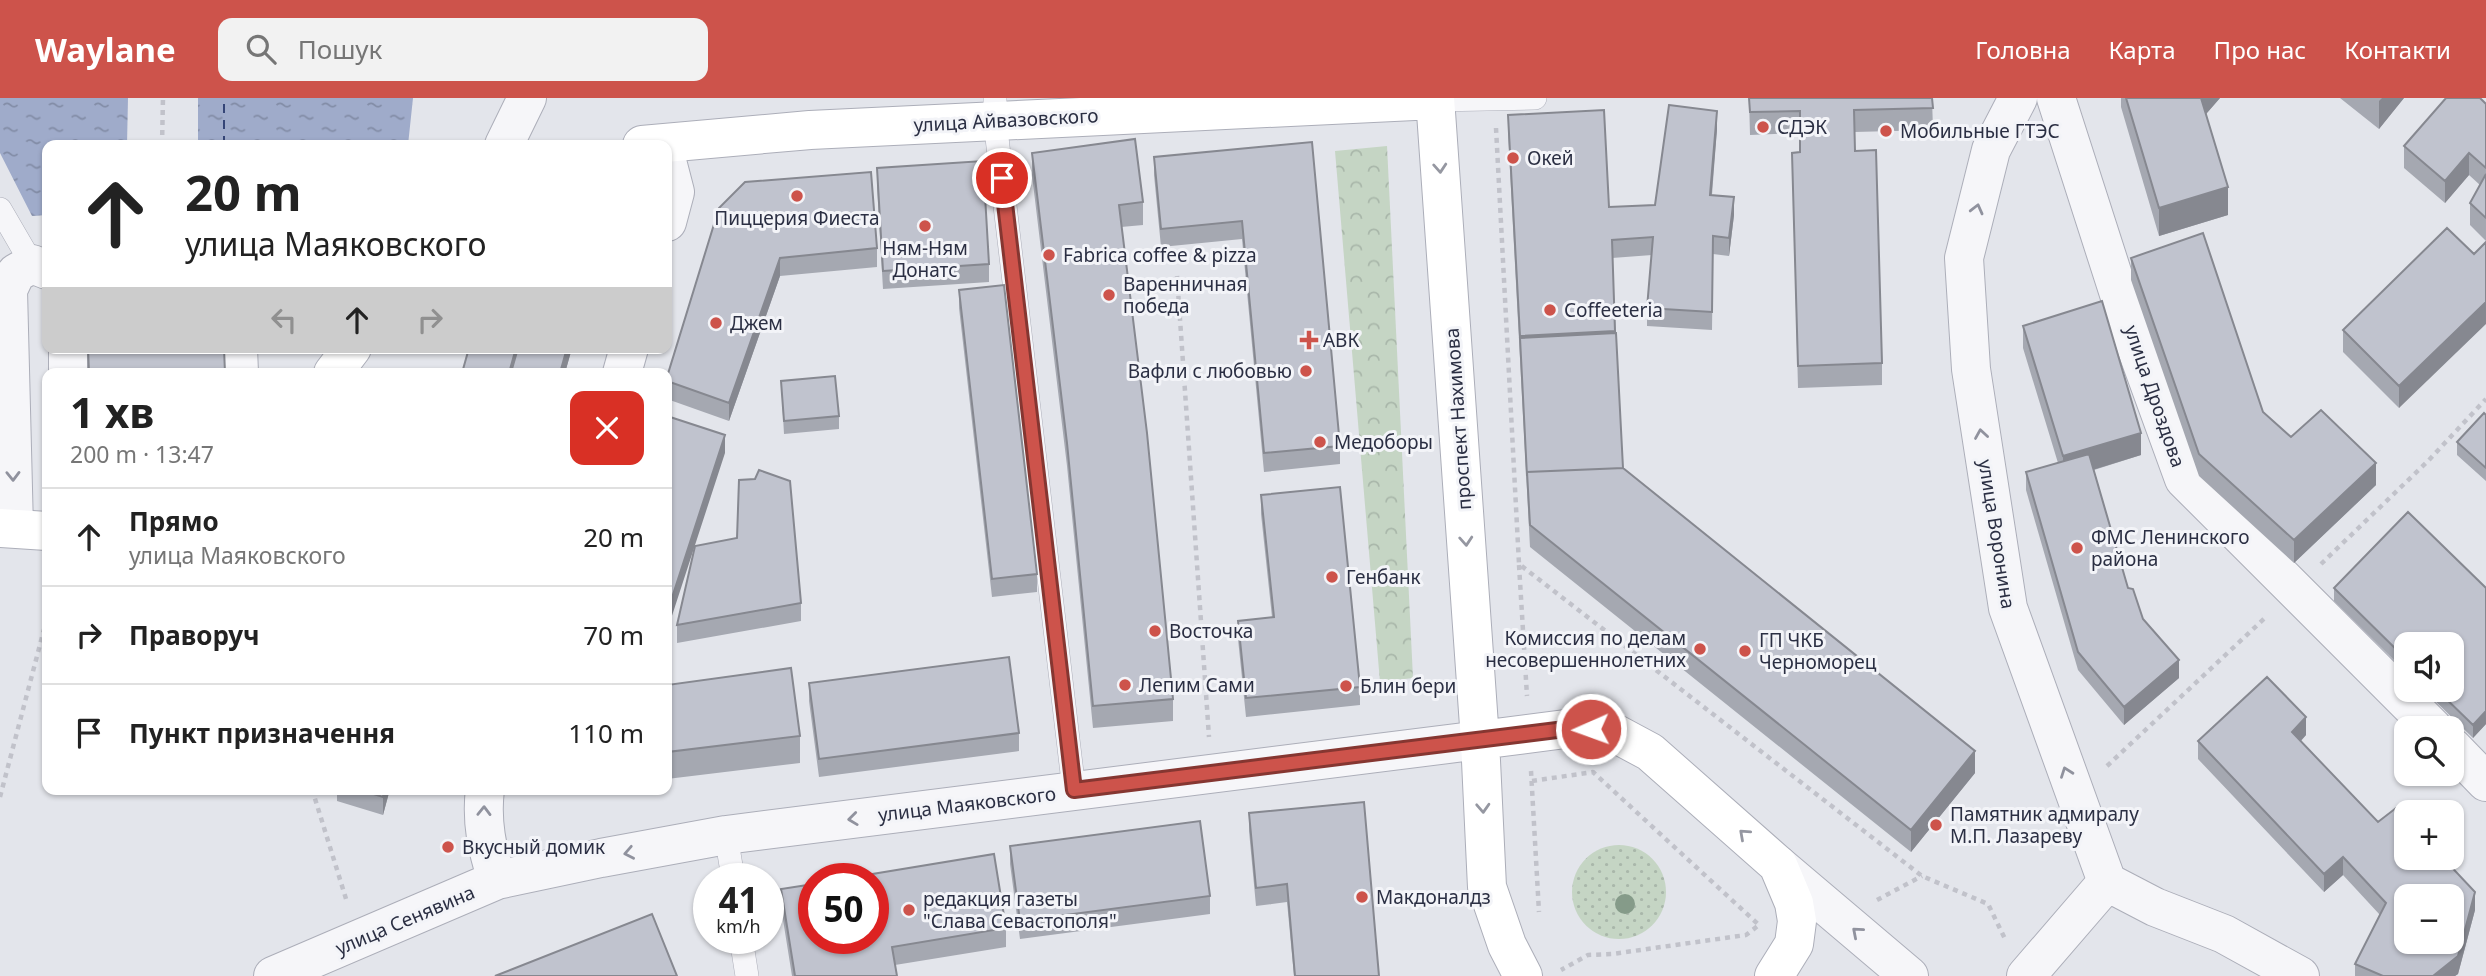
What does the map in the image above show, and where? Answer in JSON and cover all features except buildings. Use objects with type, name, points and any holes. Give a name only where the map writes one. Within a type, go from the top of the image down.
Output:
[{"type":"main road","name":"улица Айвазовского","points":[[672,146],[995,109],[1435,99]]},
{"type":"main road","name":"проспект Нахимова","points":[[1435,99],[1480,740],[1491,976]]},
{"type":"main road","points":[[337,368],[347,354]]},
{"type":"main road","points":[[1480,740],[1573,728],[1609,730],[1650,752],[1778,865],[1794,902],[1797,921],[1794,944],[1774,976]]},
{"type":"main road","points":[[1487,887],[1507,945],[1539,968]]},
{"type":"street","points":[[506,140],[527,98]]},
{"type":"street","name":"улица Воронина","points":[[2018,98],[1991,150],[1964,258],[1971,369],[2008,608],[2107,881]]},
{"type":"street","name":"улица Дроздова","points":[[2056,98],[2136,347],[2184,479],[2421,716]]},
{"type":"street","points":[[672,184],[675,192],[672,203]]},
{"type":"street","points":[[20,529],[8,290],[16,273],[40,267]]},
{"type":"street","name":"улица Маяковского","points":[[498,880],[726,835],[1480,740]]},
{"type":"street","points":[[2464,759],[2486,782]]},
{"type":"street","points":[[484,795],[482,811],[486,847],[498,880]]},
{"type":"street","points":[[1778,865],[1909,976]]},
{"type":"street","name":"улица Сенявина","points":[[273,976],[498,880]]},
{"type":"street","points":[[2019,964],[2107,881],[2155,907],[2224,934],[2300,976]]},
{"type":"lane","points":[[1435,99],[1535,98]]},
{"type":"lane","points":[[995,109],[1074,790]]},
{"type":"lane","points":[[0,209],[40,267]]},
{"type":"lane","points":[[726,835],[731,863]]},
{"type":"lane","points":[[744,954],[747,976]]},
{"type":"path","points":[[163,98],[163,140]]},
{"type":"path","points":[[1494,100],[1527,704]]},
{"type":"path","points":[[1177,276],[1211,773]]},
{"type":"path","points":[[2074,796],[2296,589],[2428,461],[2486,399]]},
{"type":"path","points":[[1518,564],[1922,876],[1988,904],[2019,964]]},
{"type":"path","points":[[0,797],[42,637]]},
{"type":"path","points":[[1531,768],[1539,913]]},
{"type":"path","points":[[1532,781],[1593,772],[1759,925],[1746,935],[1588,956],[1562,971],[1539,968]]},
{"type":"path","points":[[314,795],[358,940]]},
{"type":"path","points":[[1867,905],[1922,876]]},
{"type":"green space","points":[[1387,146],[1413,678],[1380,682],[1335,151]]},
{"type":"green space","points":[[1619,845],[1637,848],[1652,859],[1663,874],[1666,892],[1663,910],[1652,925],[1637,936],[1619,939],[1601,936],[1586,925],[1575,910],[1572,892],[1575,874],[1586,859],[1601,848]]},
{"type":"water","points":[[0,98],[413,98],[409,140],[42,140],[42,215],[32,216],[0,153]]},
{"type":"pier","points":[[128,98],[198,98],[198,140],[127,140]]},
{"type":"ferry route","points":[[224,98],[224,140]]},
{"type":"place","name":"СДЭК","points":[[1763,127]]},
{"type":"place","name":"Мобильные ГТЭС","points":[[1886,131]]},
{"type":"place","name":"Окей","points":[[1513,158]]},
{"type":"place","name":"Пиццерия Фиеста","points":[[797,196]]},
{"type":"place","name":"Ням-Ням Донатс","points":[[925,226]]},
{"type":"place","name":"Fabrica coffee & pizza","points":[[1049,255]]},
{"type":"place","name":"Варенничная победа","points":[[1109,295]]},
{"type":"place","name":"Coffeeteria","points":[[1550,310]]},
{"type":"place","name":"Джем","points":[[716,323]]},
{"type":"place","name":"АВК","points":[[1309,340]]},
{"type":"place","name":"Вафли с любовью","points":[[1306,371]]},
{"type":"place","name":"Медоборы","points":[[1320,442]]},
{"type":"place","name":"ФМС Ленинского района","points":[[2077,548]]},
{"type":"place","name":"Генбанк","points":[[1332,577]]},
{"type":"place","name":"Восточка","points":[[1155,631]]},
{"type":"place","name":"Комиссия по делам несовершеннолетних","points":[[1700,649]]},
{"type":"place","name":"ГП ЧКБ Черноморец","points":[[1745,651]]},
{"type":"place","name":"Лепим Сами","points":[[1125,685]]},
{"type":"place","name":"Блин бери","points":[[1346,686]]},
{"type":"place","name":"Памятник адмиралу М.П. Лазареву","points":[[1936,825]]},
{"type":"place","name":"Вкусный домик","points":[[448,847]]},
{"type":"place","name":"Макдоналдз","points":[[1362,897]]},
{"type":"place","name":"редакция газеты \"Слава Севастополя\"","points":[[909,910]]},
{"type":"route","points":[[1002,178],[1074,790],[1573,728],[1591,729]]}]
